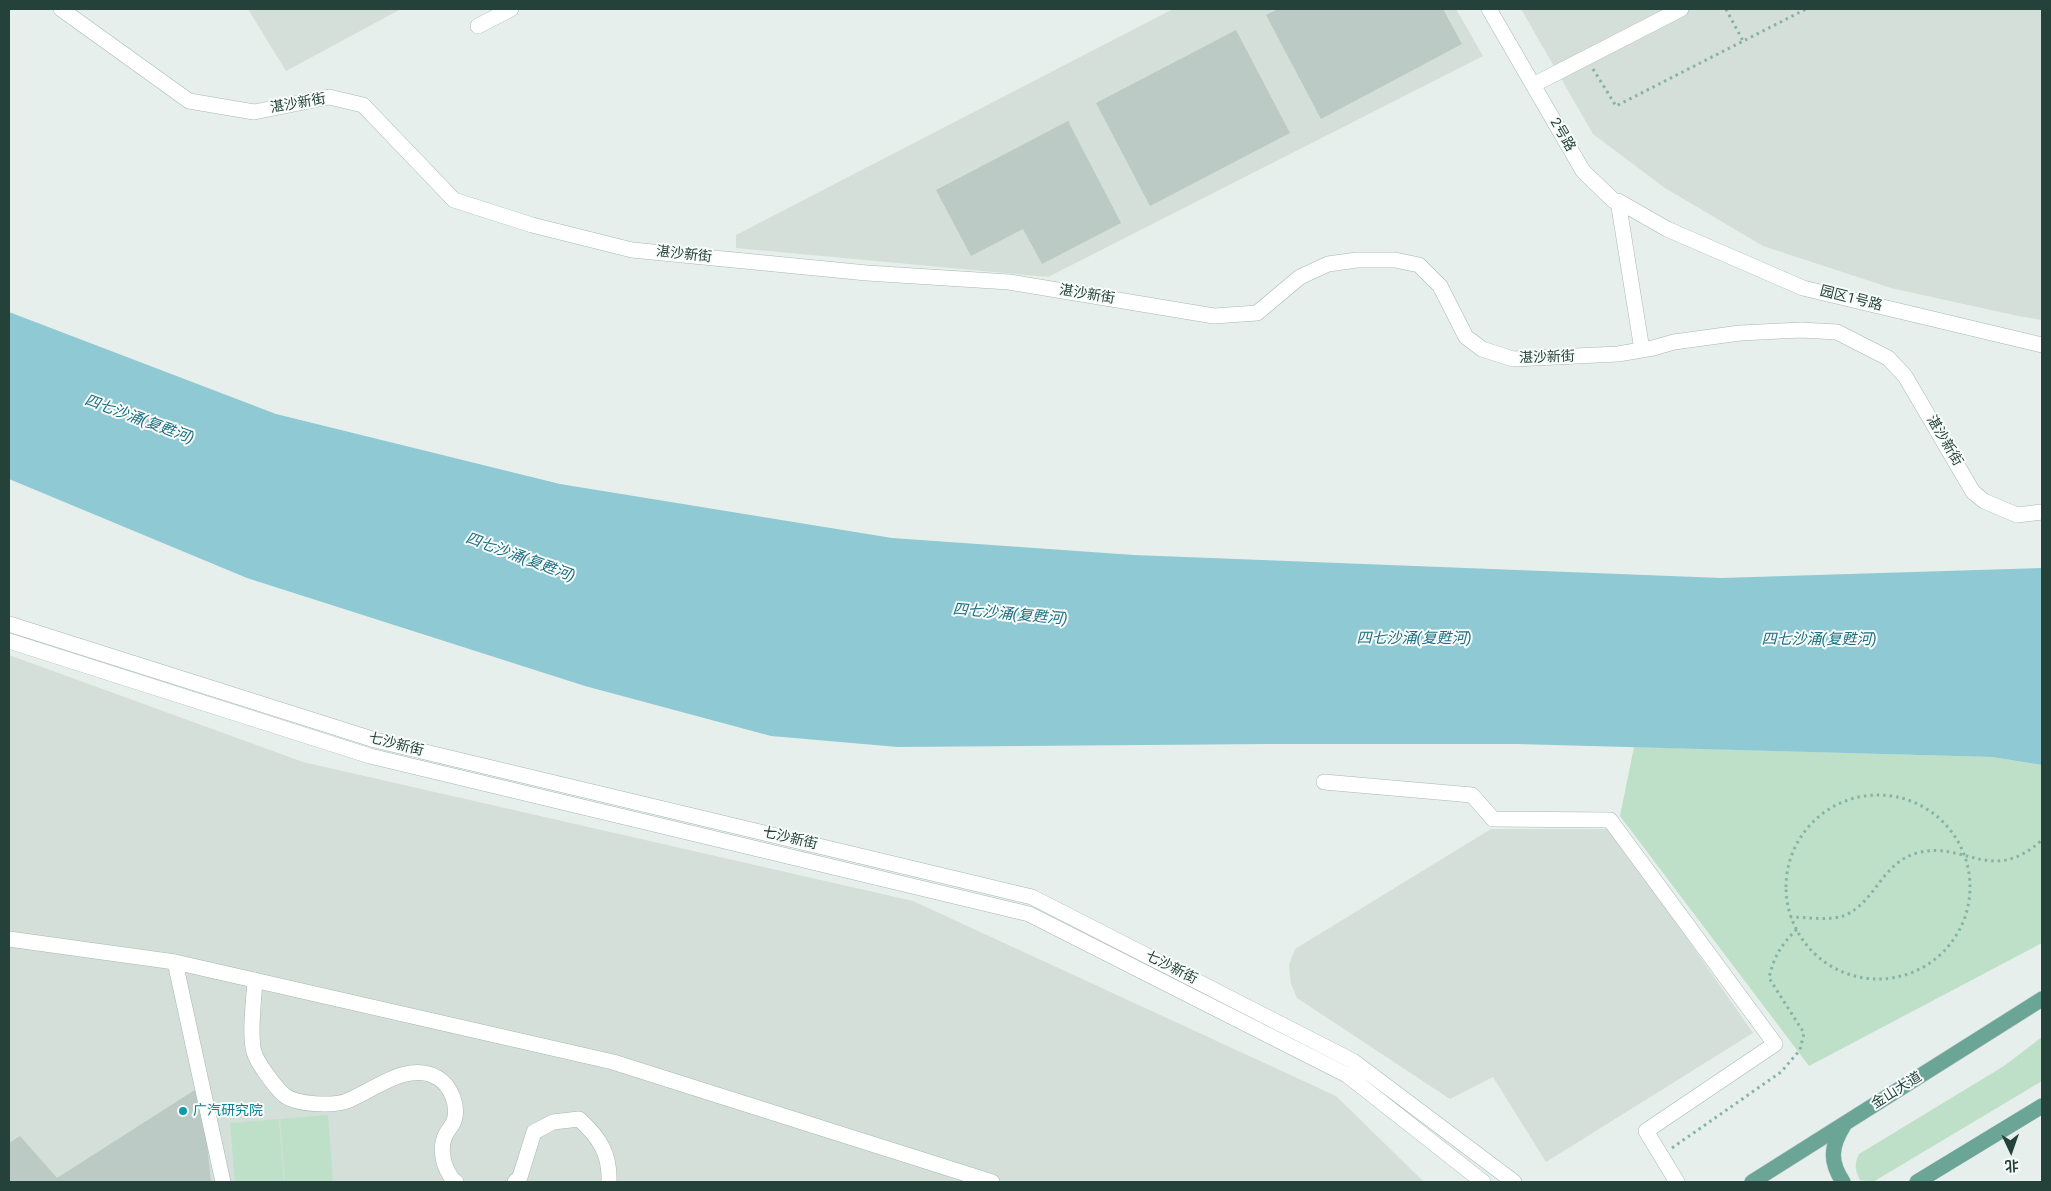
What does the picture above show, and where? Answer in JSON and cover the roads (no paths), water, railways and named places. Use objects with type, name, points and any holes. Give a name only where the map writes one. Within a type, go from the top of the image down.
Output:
[{"type":"main road","name":"金山大道","points":[[1752,1182],[2042,999]]},
{"type":"main road","points":[[1917,1182],[2042,1106]]},
{"type":"main road","points":[[1843,1182],[1835,1171],[1832,1155],[1836,1138],[1845,1124]]},
{"type":"street","name":"湛沙新街","points":[[61,9],[189,101],[254,112],[330,97],[363,105],[454,200],[532,225],[632,250],[867,273],[1009,282],[1214,316],[1257,313],[1300,277],[1328,264],[1357,260],[1395,260],[1419,265],[1440,286],[1466,337],[1482,349],[1513,359],[1591,356],[1642,350],[1674,342],[1740,333],[1801,330],[1837,332],[1888,358],[1905,376],[1973,492],[1984,501],[2017,514],[2042,512]]},
{"type":"street","points":[[478,26],[511,9]]},
{"type":"street","name":"2号路","points":[[1489,9],[1583,171],[1614,201],[1618,201],[1667,229]]},
{"type":"street","points":[[1533,85],[1680,9]]},
{"type":"street","points":[[1618,201],[1642,350]]},
{"type":"street","name":"园区1号路","points":[[1667,229],[1804,288],[2042,345]]},
{"type":"street","name":"七沙新街","points":[[9,624],[375,740],[1032,896],[1353,1061],[1514,1182]]},
{"type":"street","name":"七沙新街","points":[[9,642],[370,756],[1029,914],[1347,1075],[1483,1182]]},
{"type":"street","points":[[1324,782],[1472,795],[1493,819],[1610,820],[1775,1044],[1646,1131],[1677,1182]]},
{"type":"street","points":[[9,939],[175,962],[612,1062],[951,1177],[992,1182]]},
{"type":"street","points":[[175,962],[223,1182]]},
{"type":"street","points":[[255,980],[252,1025],[254,1052],[268,1075],[285,1096],[317,1104],[345,1102],[403,1075],[423,1071],[439,1078],[452,1092],[456,1108],[454,1121],[444,1136],[442,1148],[444,1165],[452,1180],[456,1182]]},
{"type":"street","points":[[514,1182],[520,1177],[534,1132],[553,1122],[579,1119],[593,1132],[607,1156],[609,1182]]},
{"type":"water","name":"四七沙涌(复甦河)","points":[[9,312],[276,414],[560,484],[892,538],[1134,555],[1721,578],[2042,568],[2042,765],[1992,757],[1517,744],[898,747],[771,736],[585,686],[247,578],[9,479]]},
{"type":"place","name":"广汽研究院","points":[[183,1111]]}]
